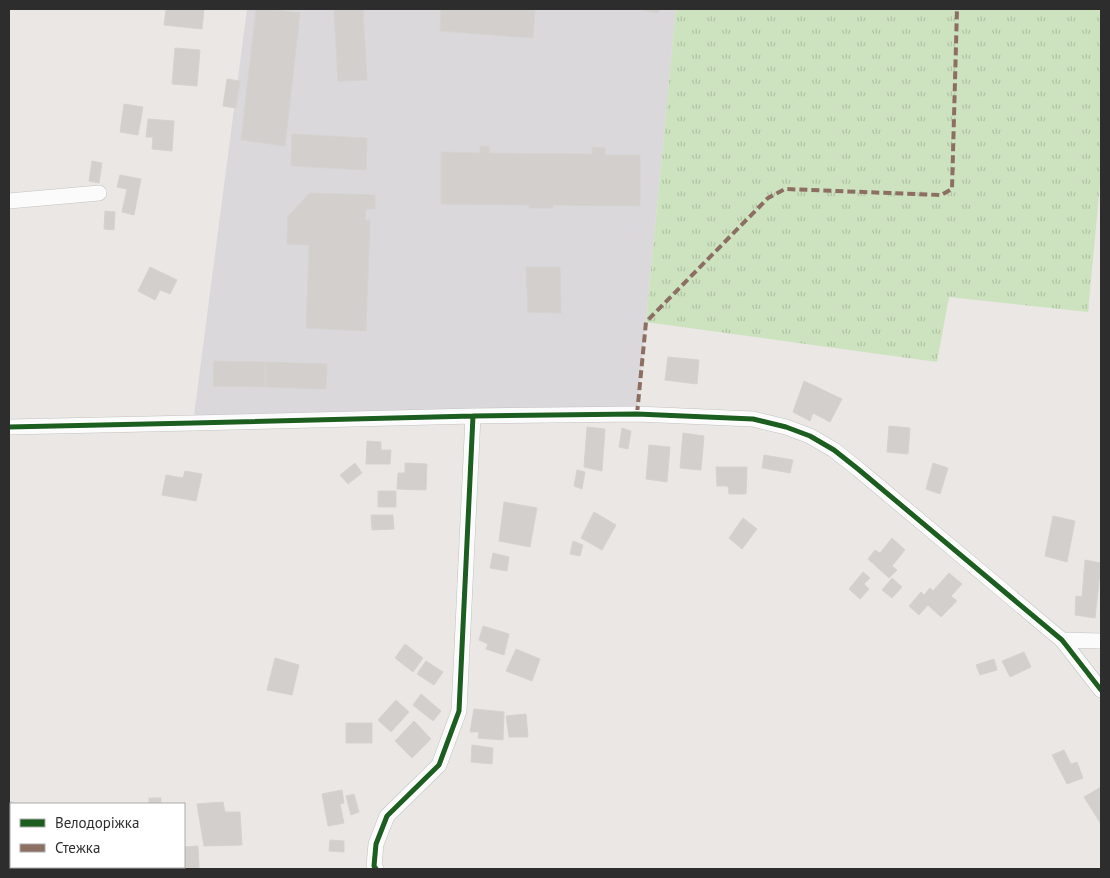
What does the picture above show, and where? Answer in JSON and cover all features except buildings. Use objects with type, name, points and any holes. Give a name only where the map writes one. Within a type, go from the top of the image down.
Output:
[{"type":"street","points":[[9,201],[100,193]]},
{"type":"street","points":[[9,427],[637,414],[753,419],[786,427],[810,436],[834,450],[1062,640],[1101,690]]},
{"type":"street","points":[[371,868],[376,844],[386,816],[438,765],[460,711],[473,416]]},
{"type":"street","points":[[1062,640],[1101,641]]},
{"type":"shaded area","points":[[247,9],[676,9],[637,414],[193,423]]},
{"type":"green space","points":[[676,9],[1101,9],[1101,174],[1088,312],[949,297],[937,362],[646,322]]},
{"type":"marked path","points":[[637,414],[646,322],[768,198],[785,189],[941,195],[952,189],[957,9]]},
{"type":"cycle path","points":[[9,427],[637,414],[753,419],[786,427],[810,436],[834,450],[1062,640],[1101,690]]},
{"type":"cycle path","points":[[376,869],[374,866],[376,844],[387,816],[439,765],[459,711],[473,416]]}]
